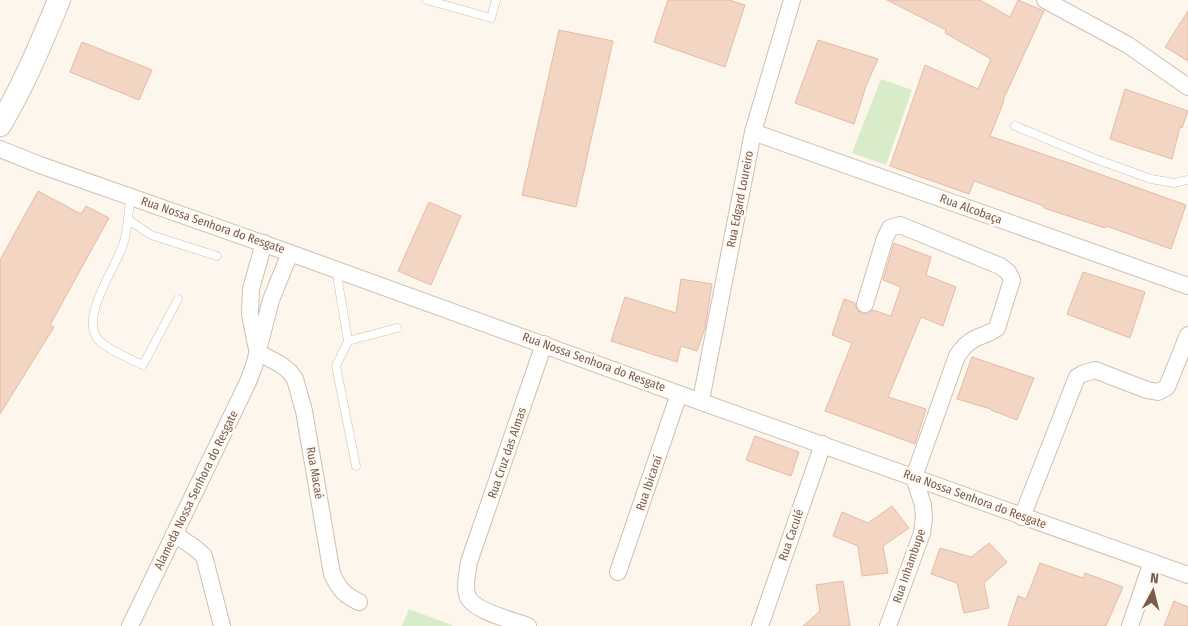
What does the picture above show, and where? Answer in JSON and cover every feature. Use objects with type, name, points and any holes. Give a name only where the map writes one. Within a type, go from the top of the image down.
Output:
[{"type":"main road","points":[[0,126],[31,67],[59,0]]},
{"type":"street","name":"Rua Edgard Loureiro","points":[[701,400],[753,132],[792,0]]},
{"type":"street","points":[[1045,0],[1128,45],[1188,86]]},
{"type":"street","name":"Rua Alcobaça","points":[[753,132],[1188,286]]},
{"type":"street","name":"Rua Nossa Senhora do Resgate","points":[[0,149],[1188,575]]},
{"type":"street","points":[[865,304],[885,238],[890,228],[900,225],[991,262],[1008,272],[1012,280],[996,328],[972,340],[957,356],[914,477]]},
{"type":"street","name":"Alameda Nossa Senhora do Resgate","points":[[257,352],[250,314],[251,289],[264,244]]},
{"type":"street","name":"Alameda Nossa Senhora do Resgate","points":[[130,626],[248,382],[271,300],[290,253]]},
{"type":"street","points":[[1022,517],[1077,377],[1096,370],[1147,390],[1158,392],[1167,387],[1188,335]]},
{"type":"street","name":"Rua Cruz das Almas","points":[[528,626],[480,608],[470,602],[466,586],[470,562],[544,344]]},
{"type":"street","name":"Rua Macaé","points":[[257,352],[280,364],[295,379],[304,411],[332,574],[339,589],[347,597],[358,602]]},
{"type":"street","name":"Rua Ibicaraí","points":[[618,572],[680,394]]},
{"type":"street","name":"Rua Caculé","points":[[760,626],[823,444]]},
{"type":"street","name":"Rua Inhambupe","points":[[888,626],[922,533],[923,505],[914,477]]},
{"type":"street","points":[[174,534],[196,548],[204,556],[222,626]]},
{"type":"street","points":[[1130,626],[1152,562]]},
{"type":"lane","points":[[427,0],[491,18],[496,0]]},
{"type":"lane","points":[[1015,126],[1151,179],[1174,184],[1188,180]]},
{"type":"lane","points":[[130,196],[129,220],[124,244],[98,300],[94,314],[92,326],[97,338],[109,347],[143,365],[178,299]]},
{"type":"lane","points":[[129,220],[151,235],[217,256]]},
{"type":"lane","points":[[336,269],[348,341],[336,366],[356,466]]},
{"type":"lane","points":[[348,341],[397,328]]},
{"type":"green space","points":[[881,79],[912,90],[886,165],[852,153]]},
{"type":"green space","points":[[409,609],[454,626],[402,626]]},
{"type":"building","points":[[668,0],[729,0],[745,5],[725,67],[654,42]]},
{"type":"building","points":[[887,0],[980,0],[1010,17],[1018,0],[1044,11],[1003,100],[990,136],[1186,205],[1171,249],[1106,226],[1105,228],[1044,208],[1044,206],[974,181],[969,194],[890,166],[925,65],[978,89],[991,59],[945,33],[946,30]]},
{"type":"building","points":[[1188,11],[1188,61],[1165,47]]},
{"type":"building","points":[[559,30],[613,41],[576,207],[522,195]]},
{"type":"building","points":[[818,40],[878,59],[866,86],[854,124],[795,103]]},
{"type":"building","points":[[82,42],[152,70],[139,100],[70,72]]},
{"type":"building","points":[[1125,89],[1188,111],[1182,128],[1180,127],[1172,159],[1110,139]]},
{"type":"building","points":[[38,191],[81,214],[86,206],[109,218],[50,325],[54,327],[0,414],[0,260]]},
{"type":"building","points":[[429,202],[461,216],[431,285],[398,271]]},
{"type":"building","points":[[894,243],[931,257],[926,275],[956,287],[943,326],[921,317],[888,397],[926,409],[915,444],[825,411],[852,343],[832,335],[844,299],[855,303],[857,310],[862,313],[868,314],[873,310],[891,316],[901,287],[883,280]]},
{"type":"building","points":[[1083,272],[1145,292],[1130,338],[1067,314]]},
{"type":"building","points":[[681,279],[712,284],[705,328],[697,351],[681,346],[677,362],[611,341],[625,297],[676,313]]},
{"type":"building","points":[[972,357],[1034,378],[1017,420],[991,409],[957,399]]},
{"type":"building","points":[[755,436],[799,452],[791,476],[746,460]]},
{"type":"building","points":[[892,506],[909,528],[883,546],[888,573],[862,576],[858,546],[833,536],[842,512],[868,523]]},
{"type":"building","points":[[989,543],[1007,562],[984,583],[989,608],[964,613],[957,583],[931,574],[940,548],[971,557]]},
{"type":"building","points":[[1040,563],[1083,578],[1085,573],[1123,587],[1106,626],[1008,626],[1018,596],[1026,599]]},
{"type":"building","points":[[843,581],[850,626],[803,626],[820,611],[816,585]]},
{"type":"building","points":[[1174,601],[1188,607],[1188,626],[1164,626]]}]
